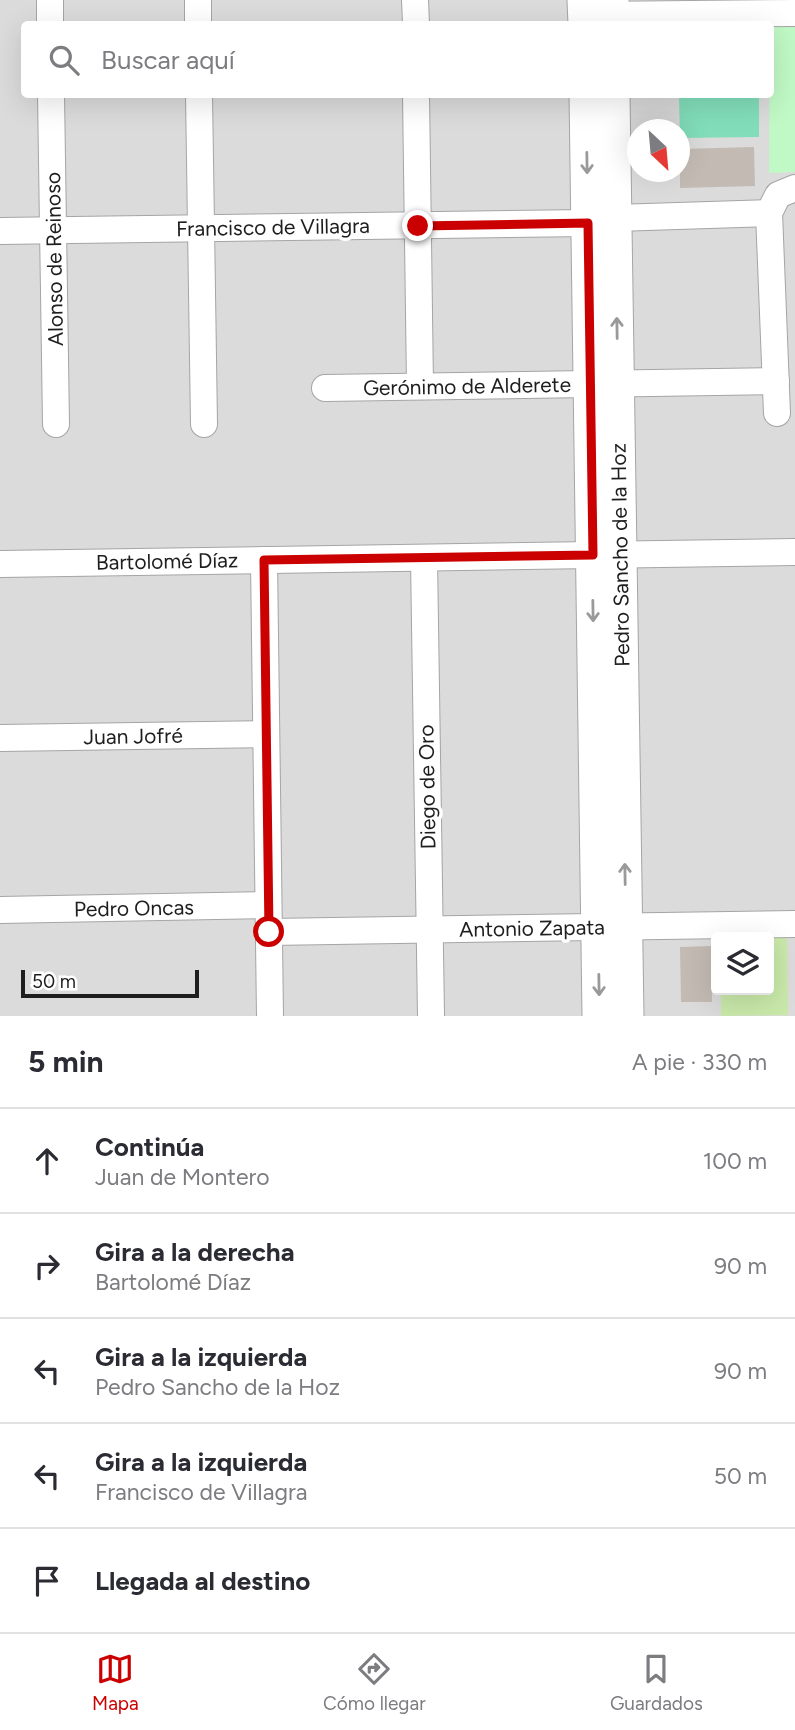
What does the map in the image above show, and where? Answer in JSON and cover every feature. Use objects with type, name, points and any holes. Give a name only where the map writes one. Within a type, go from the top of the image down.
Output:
[{"type":"street","points":[[50,0],[50,21]]},
{"type":"street","points":[[198,0],[198,21]]},
{"type":"street","points":[[415,0],[416,21]]},
{"type":"street","points":[[598,13],[781,8]]},
{"type":"street","name":"Alonso de Reinoso","points":[[51,98],[56,424]]},
{"type":"street","points":[[199,98],[204,424]]},
{"type":"street","points":[[416,98],[420,386]]},
{"type":"street","name":"Pedro Sancho de la Hoz","points":[[586,98],[601,221],[612,926],[627,1016]]},
{"type":"street","name":"Pedro Sancho de la Hoz","points":[[601,221],[613,98]]},
{"type":"street","points":[[777,413],[769,213],[778,195],[795,188]]},
{"type":"street","name":"Francisco de Villagra","points":[[0,231],[418,226],[769,213]]},
{"type":"street","name":"Gerónimo de Alderete","points":[[325,388],[776,381]]},
{"type":"street","name":"Bartolomé Díaz","points":[[0,564],[795,552]]},
{"type":"street","name":"Diego de Oro","points":[[424,558],[431,1016]]},
{"type":"street","points":[[264,560],[270,1016]]},
{"type":"street","name":"Juan Jofré","points":[[0,738],[266,734]]},
{"type":"street","name":"Pedro Oncas","points":[[0,910],[268,905]]},
{"type":"street","name":"Antonio Zapata","points":[[269,932],[795,924]]},
{"type":"street","name":"Pedro Sancho de la Hoz","points":[[599,1016],[612,926]]},
{"type":"shaded area","points":[[0,0],[795,0],[795,1016],[0,1016]]},
{"type":"green space","points":[[795,23],[795,172],[769,173],[770,98],[774,98],[774,24]]},
{"type":"green space","points":[[679,98],[759,98],[759,137],[690,138],[690,119],[680,119]]},
{"type":"green space","points":[[774,937],[787,937],[788,1015],[721,1016],[721,995],[774,995]]},
{"type":"building","points":[[754,147],[755,186],[680,188],[680,182],[690,182],[690,149]]},
{"type":"building","points":[[711,946],[712,1002],[681,1002],[680,947]]},
{"type":"route","points":[[269,932],[264,560],[593,555],[588,223],[418,226]]}]
